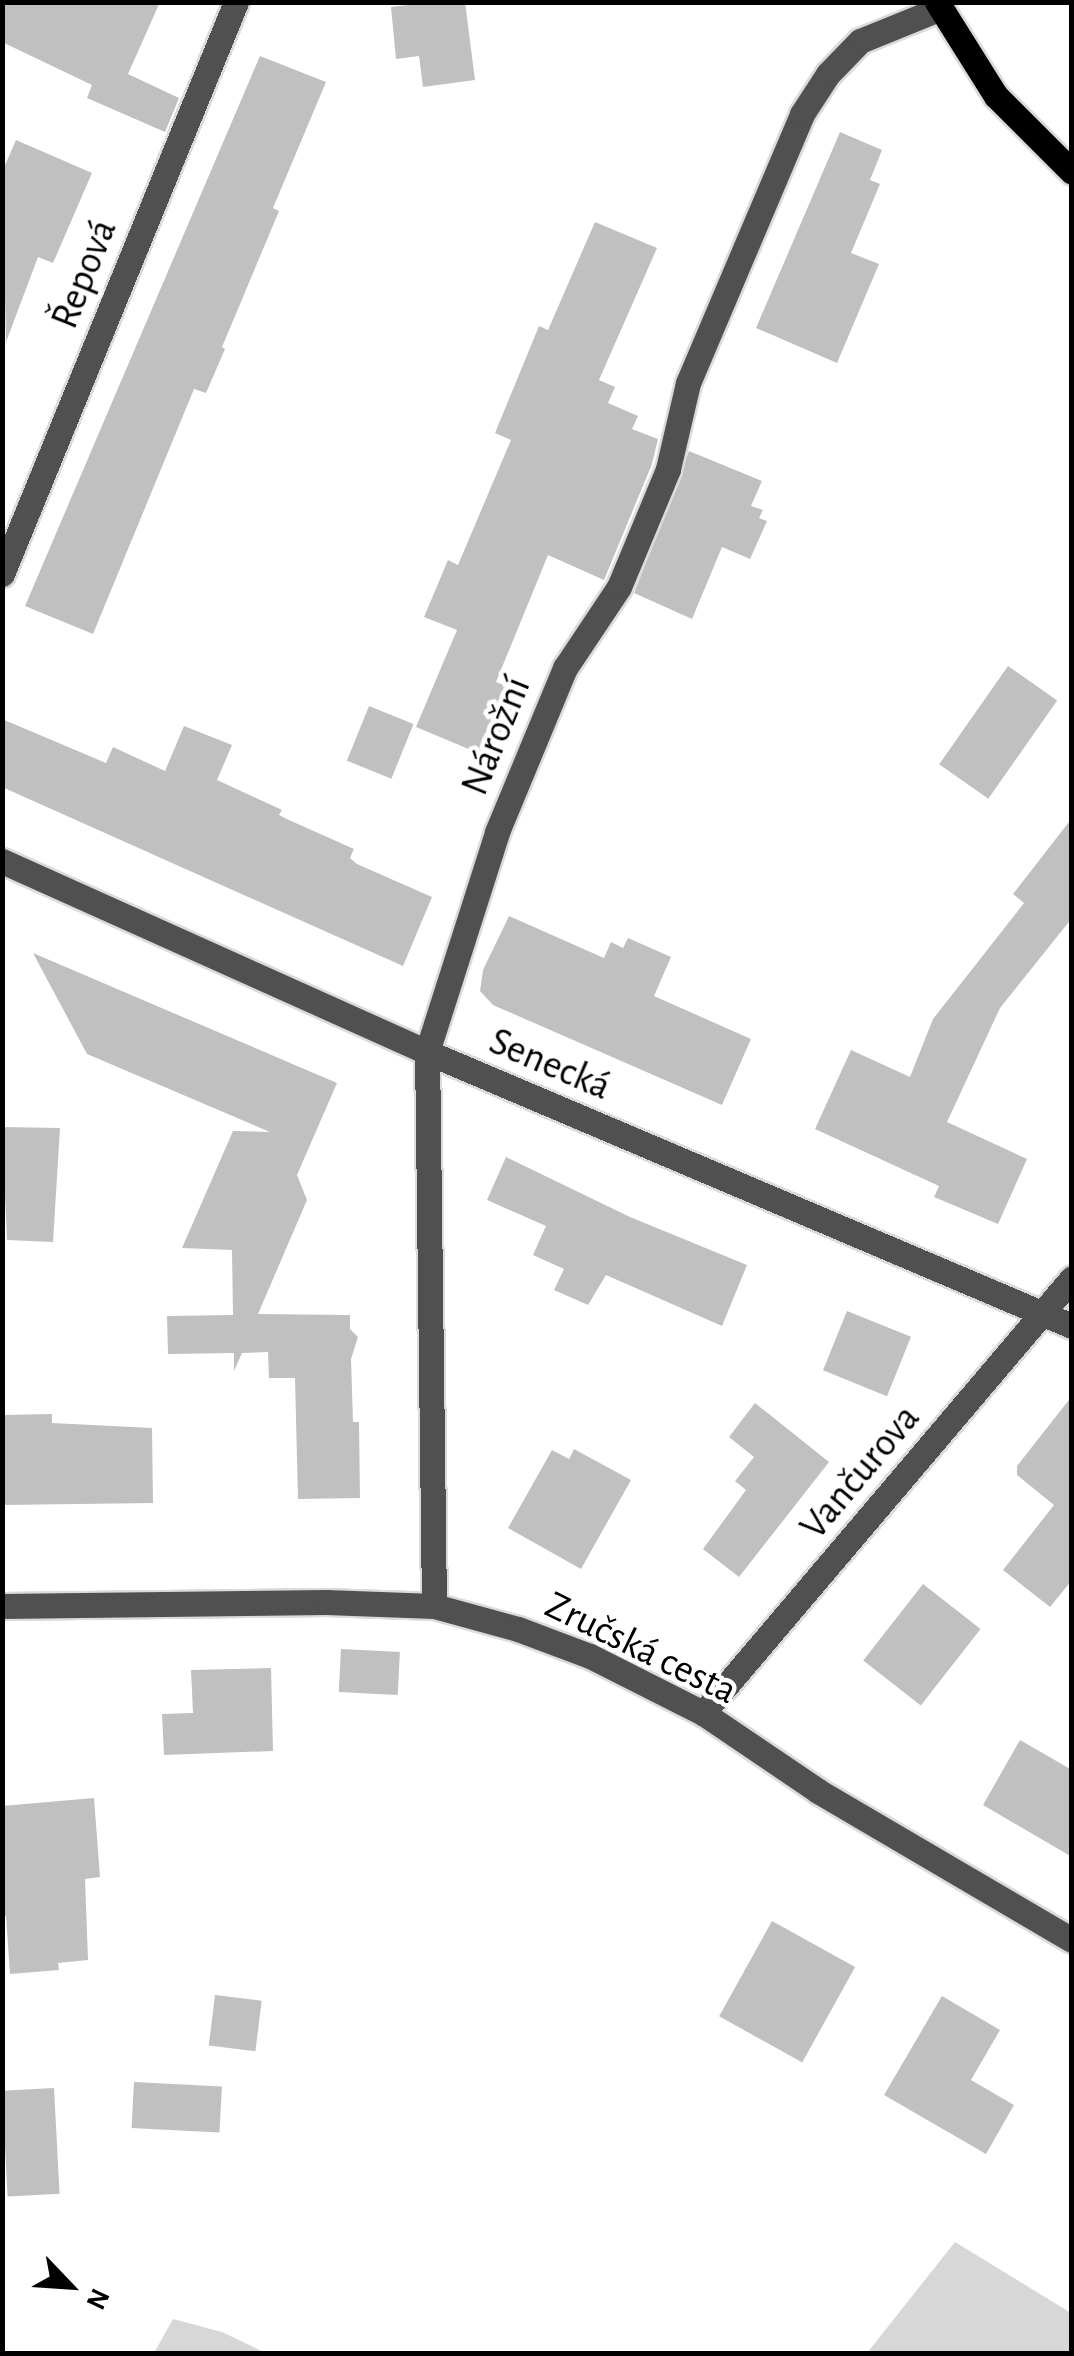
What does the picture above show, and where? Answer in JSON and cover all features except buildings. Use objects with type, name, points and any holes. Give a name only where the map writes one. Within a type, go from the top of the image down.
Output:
[{"type":"main road","points":[[938,6],[996,96],[1072,172]]},
{"type":"street","name":"Řepová","points":[[2,574],[236,2]]},
{"type":"street","name":"Nárožní","points":[[434,1606],[427,1052],[497,832],[564,668],[619,587],[668,470],[688,383],[802,114],[828,74],[860,42],[938,6]]},
{"type":"street","name":"Senecká","points":[[2,861],[427,1052],[1072,1326]]},
{"type":"street","name":"Vančurova","points":[[704,1713],[1072,1278]]},
{"type":"street","name":"Zručská cesta","points":[[2,1606],[326,1602],[434,1606],[518,1629],[590,1656],[704,1713],[818,1790],[1072,1940]]},
{"type":"shaded area","points":[[955,2242],[1071,2313],[1071,2353],[867,2353]]},
{"type":"shaded area","points":[[173,2319],[222,2332],[266,2353],[154,2353]]}]
